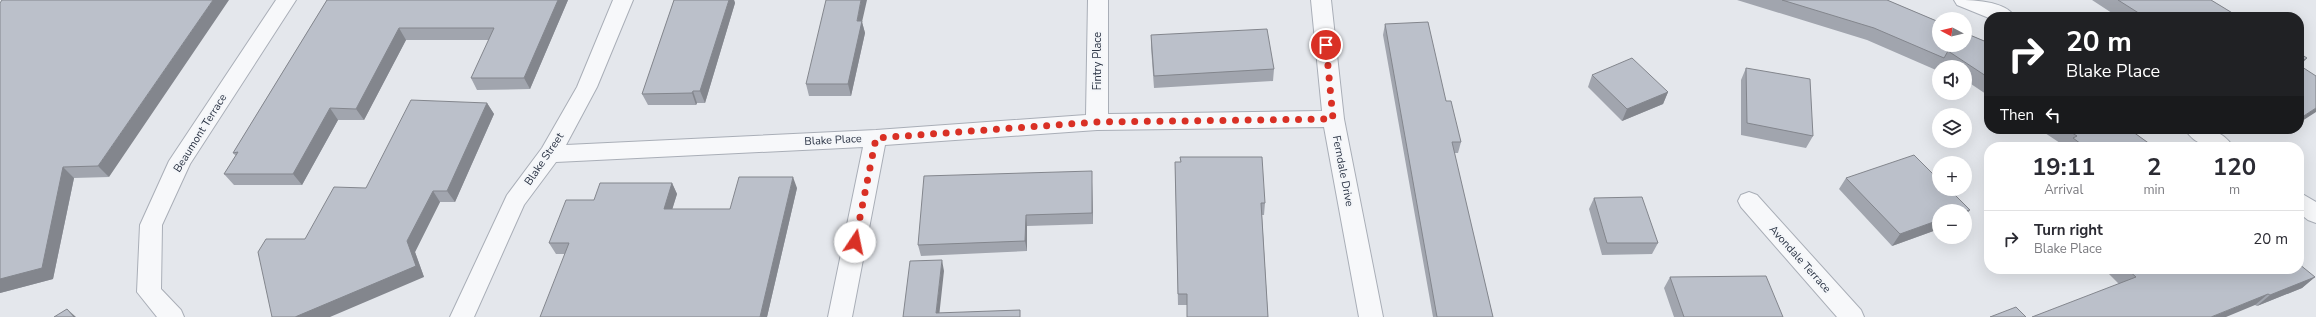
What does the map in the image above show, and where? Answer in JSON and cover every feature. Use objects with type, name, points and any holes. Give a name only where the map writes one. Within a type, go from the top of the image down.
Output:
[{"type":"street","name":"Beaumont Terrace","points":[[172,317],[148,292],[151,225],[180,161],[286,0]]},
{"type":"street","name":"Blake Street","points":[[462,317],[515,201],[550,154],[587,87],[622,0]]},
{"type":"street","name":"Fintry Place","points":[[1097,122],[1098,0]]},
{"type":"street","name":"Ferndale Drive","points":[[1321,0],[1333,119],[1371,317]]},
{"type":"street","points":[[1964,0],[1994,12]]},
{"type":"street","name":"Blake Place","points":[[550,154],[876,138],[1097,122],[1333,119]]},
{"type":"street","points":[[2203,134],[2215,142]]},
{"type":"street","points":[[840,317],[876,138]]},
{"type":"street","name":"Avondale Terrace","points":[[1749,201],[1852,317]]},
{"type":"street","points":[[2304,205],[2316,214]]},
{"type":"building","points":[[2,0],[213,0],[98,166],[63,167],[42,268],[0,279],[0,3]]},
{"type":"building","points":[[327,0],[558,0],[524,78],[471,78],[494,28],[399,28],[356,109],[330,108],[293,174],[224,174],[238,152],[233,153]]},
{"type":"building","points":[[674,0],[729,0],[700,91],[693,91],[692,93],[642,94]]},
{"type":"building","points":[[826,0],[861,0],[857,21],[862,21],[848,84],[806,84]]},
{"type":"building","points":[[1782,0],[1887,0],[1932,19],[1932,52],[1947,52],[1944,58],[1874,28]]},
{"type":"building","points":[[2118,0],[2211,0],[2231,12],[2137,12]]},
{"type":"building","points":[[1428,22],[1446,101],[1451,101],[1461,142],[1452,142],[1493,317],[1437,317],[1385,24]]},
{"type":"building","points":[[1267,29],[1274,69],[1154,76],[1151,35]]},
{"type":"building","points":[[1972,36],[1984,41],[1984,75],[1972,67],[1972,60],[1962,60],[1950,52],[1972,52]]},
{"type":"building","points":[[1632,58],[1668,92],[1627,109],[1592,75]]},
{"type":"building","points":[[1746,68],[1810,79],[1813,136],[1747,123]]},
{"type":"building","points":[[2304,68],[2316,76],[2316,108],[2304,116]]},
{"type":"building","points":[[411,100],[487,103],[447,191],[433,191],[407,241],[416,266],[295,317],[272,317],[258,252],[266,239],[305,239],[334,187],[366,188]]},
{"type":"building","points":[[2074,134],[2136,134],[2147,142],[2078,142],[2073,138],[2077,136]]},
{"type":"building","points":[[1914,155],[1932,173],[1932,196],[1956,196],[1964,204],[1932,204],[1932,223],[1900,234],[1846,178]]},
{"type":"building","points":[[1180,157],[1262,157],[1265,203],[1261,203],[1268,317],[1187,317],[1187,294],[1178,294],[1175,162],[1181,162]]},
{"type":"building","points":[[1092,171],[1092,213],[1026,215],[1025,241],[918,245],[924,176]]},
{"type":"building","points":[[739,177],[793,177],[760,317],[540,317],[569,243],[549,243],[566,200],[594,200],[600,183],[672,183],[664,209],[730,209]]},
{"type":"building","points":[[1642,197],[1658,243],[1607,243],[1594,198]]},
{"type":"building","points":[[942,260],[936,313],[1020,310],[1020,317],[903,317],[910,261]]},
{"type":"building","points":[[2304,268],[2315,277],[2211,317],[2032,317],[2136,277],[2133,274],[2304,274]]},
{"type":"building","points":[[1766,276],[1783,317],[1684,317],[1670,277]]},
{"type":"building","points":[[2016,307],[2026,317],[1990,317]]},
{"type":"building","points":[[67,309],[74,317],[54,317]]},
{"type":"route","points":[[855,242],[876,138],[1097,122],[1333,119],[1326,45]]}]
